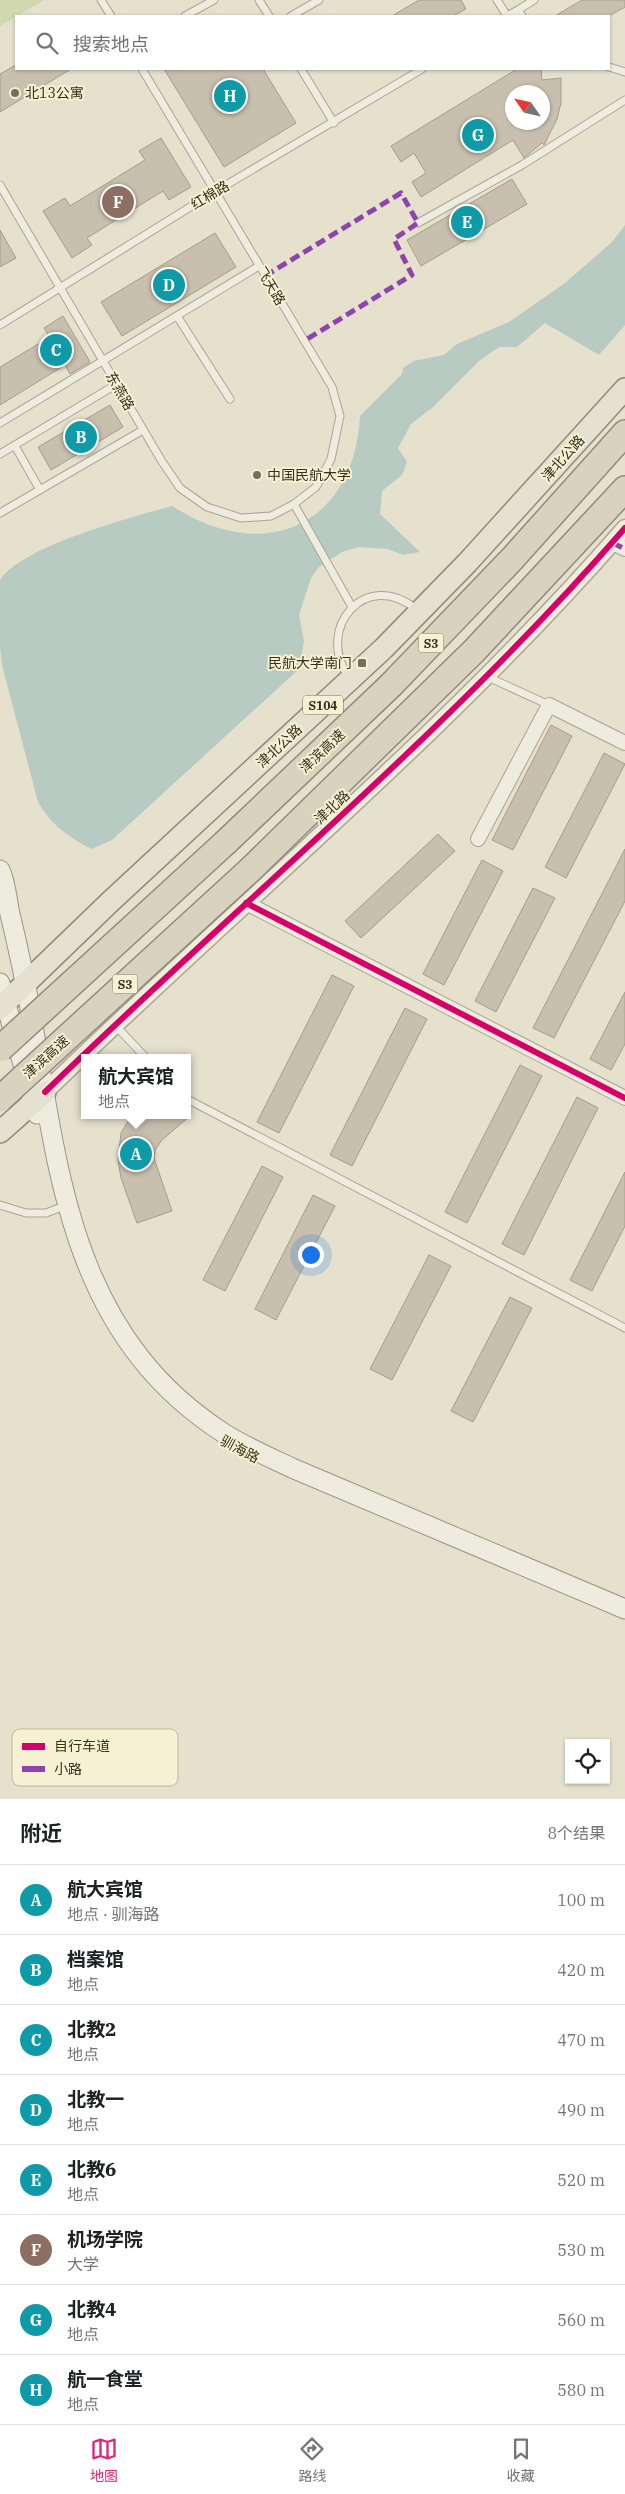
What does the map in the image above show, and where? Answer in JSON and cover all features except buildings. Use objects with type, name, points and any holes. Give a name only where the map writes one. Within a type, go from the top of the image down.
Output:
[{"type":"highway","name":"津滨高速","points":[[0,1049],[226,842],[391,685],[512,559],[625,433]]},
{"type":"highway","name":"津滨高速","points":[[0,1099],[250,869],[474,651],[625,489]]},
{"type":"main road","name":"津北公路","points":[[26,986],[351,680],[467,563],[625,389]]},
{"type":"main road","name":"津北公路","points":[[2,1006],[380,661],[504,534],[625,401]]},
{"type":"main road","points":[[0,870],[26,986],[39,1097]]},
{"type":"main road","points":[[0,983],[2,1006],[39,1097]]},
{"type":"main road","points":[[0,1132],[39,1097]]},
{"type":"main road","name":"驯海路","points":[[39,1097],[64,1206],[87,1280],[109,1323],[132,1356],[154,1383],[200,1425],[234,1446],[293,1475],[625,1615]]},
{"type":"main road","name":"驯海路","points":[[64,1206],[88,1267],[115,1323],[130,1346],[156,1376],[206,1420],[245,1445],[292,1468],[625,1608]]},
{"type":"street","name":"津北路","points":[[84,1054],[488,677],[619,546],[625,528]]},
{"type":"street","points":[[478,839],[549,704],[625,743]]},
{"type":"street","points":[[246,902],[625,1098]]},
{"type":"street","name":"津北路","points":[[39,1097],[81,1057]]},
{"type":"lane","points":[[101,0],[110,15]]},
{"type":"lane","points":[[187,15],[214,0]]},
{"type":"lane","points":[[259,0],[268,15]]},
{"type":"lane","points":[[293,15],[319,0]]},
{"type":"lane","points":[[498,0],[506,15]]},
{"type":"lane","points":[[520,13],[534,0]]},
{"type":"lane","points":[[610,67],[625,72]]},
{"type":"lane","name":"飞天路","points":[[143,70],[332,387],[340,416],[331,459],[316,487],[294,504]]},
{"type":"lane","points":[[302,70],[334,123]]},
{"type":"lane","name":"红棉路","points":[[0,325],[216,191],[334,123],[420,70]]},
{"type":"lane","points":[[418,223],[522,165],[625,100]]},
{"type":"lane","name":"东燕路","points":[[0,185],[143,430],[180,488],[207,507],[241,518],[271,516],[294,504]]},
{"type":"lane","points":[[0,423],[259,266]]},
{"type":"lane","points":[[177,316],[230,399]]},
{"type":"lane","points":[[0,454],[116,384]]},
{"type":"lane","points":[[0,513],[143,430]]},
{"type":"lane","points":[[15,446],[40,490]]},
{"type":"lane","points":[[294,504],[352,607]]},
{"type":"lane","points":[[351,680],[343,669],[337,652],[337,637],[352,607],[371,596],[386,594],[396,597],[419,612]]},
{"type":"lane","points":[[488,677],[549,704]]},
{"type":"lane","points":[[115,1025],[142,1054]]},
{"type":"lane","points":[[191,1101],[625,1328]]},
{"type":"lane","points":[[0,1205],[26,1213],[46,1213],[64,1206]]},
{"type":"green space","points":[[0,0],[44,0],[19,15],[15,15],[15,17],[0,26]]},
{"type":"shaded area","points":[[625,225],[625,325],[599,355],[545,323],[517,347],[499,347],[479,361],[432,408],[411,424],[398,448],[407,462],[402,475],[382,491],[380,514],[420,552],[403,555],[388,549],[359,547],[342,552],[319,567],[311,578],[299,615],[304,641],[299,669],[112,840],[91,849],[68,835],[55,824],[38,802],[2,665],[0,647],[0,580],[12,568],[31,556],[79,534],[172,506],[206,524],[239,532],[270,533],[298,525],[322,509],[341,485],[354,454],[360,416],[402,374],[403,368],[414,361],[444,355],[457,344],[509,322],[565,283],[611,243]]},
{"type":"marked path","points":[[265,276],[401,193],[418,223],[394,239],[412,275],[304,341]]},
{"type":"marked path","points":[[613,543],[625,549]]},
{"type":"cycle path","points":[[85,1054],[415,747],[487,676],[625,528]]},
{"type":"cycle path","points":[[246,903],[625,1098]]},
{"type":"cycle path","points":[[45,1092],[81,1057]]},
{"type":"place","name":"北13公寓","points":[[15,93]]},
{"type":"place","name":"航一食堂","points":[[230,96]]},
{"type":"place","name":"北教4","points":[[478,135]]},
{"type":"place","name":"机场学院","points":[[118,202]]},
{"type":"place","name":"北教6","points":[[467,222]]},
{"type":"place","name":"北教一","points":[[169,285]]},
{"type":"place","name":"北教2","points":[[56,350]]},
{"type":"place","name":"档案馆","points":[[81,437]]},
{"type":"place","name":"中国民航大学","points":[[257,475]]},
{"type":"place","name":"民航大学南门","points":[[362,663]]},
{"type":"place","name":"航大宾馆","points":[[136,1154]]}]
